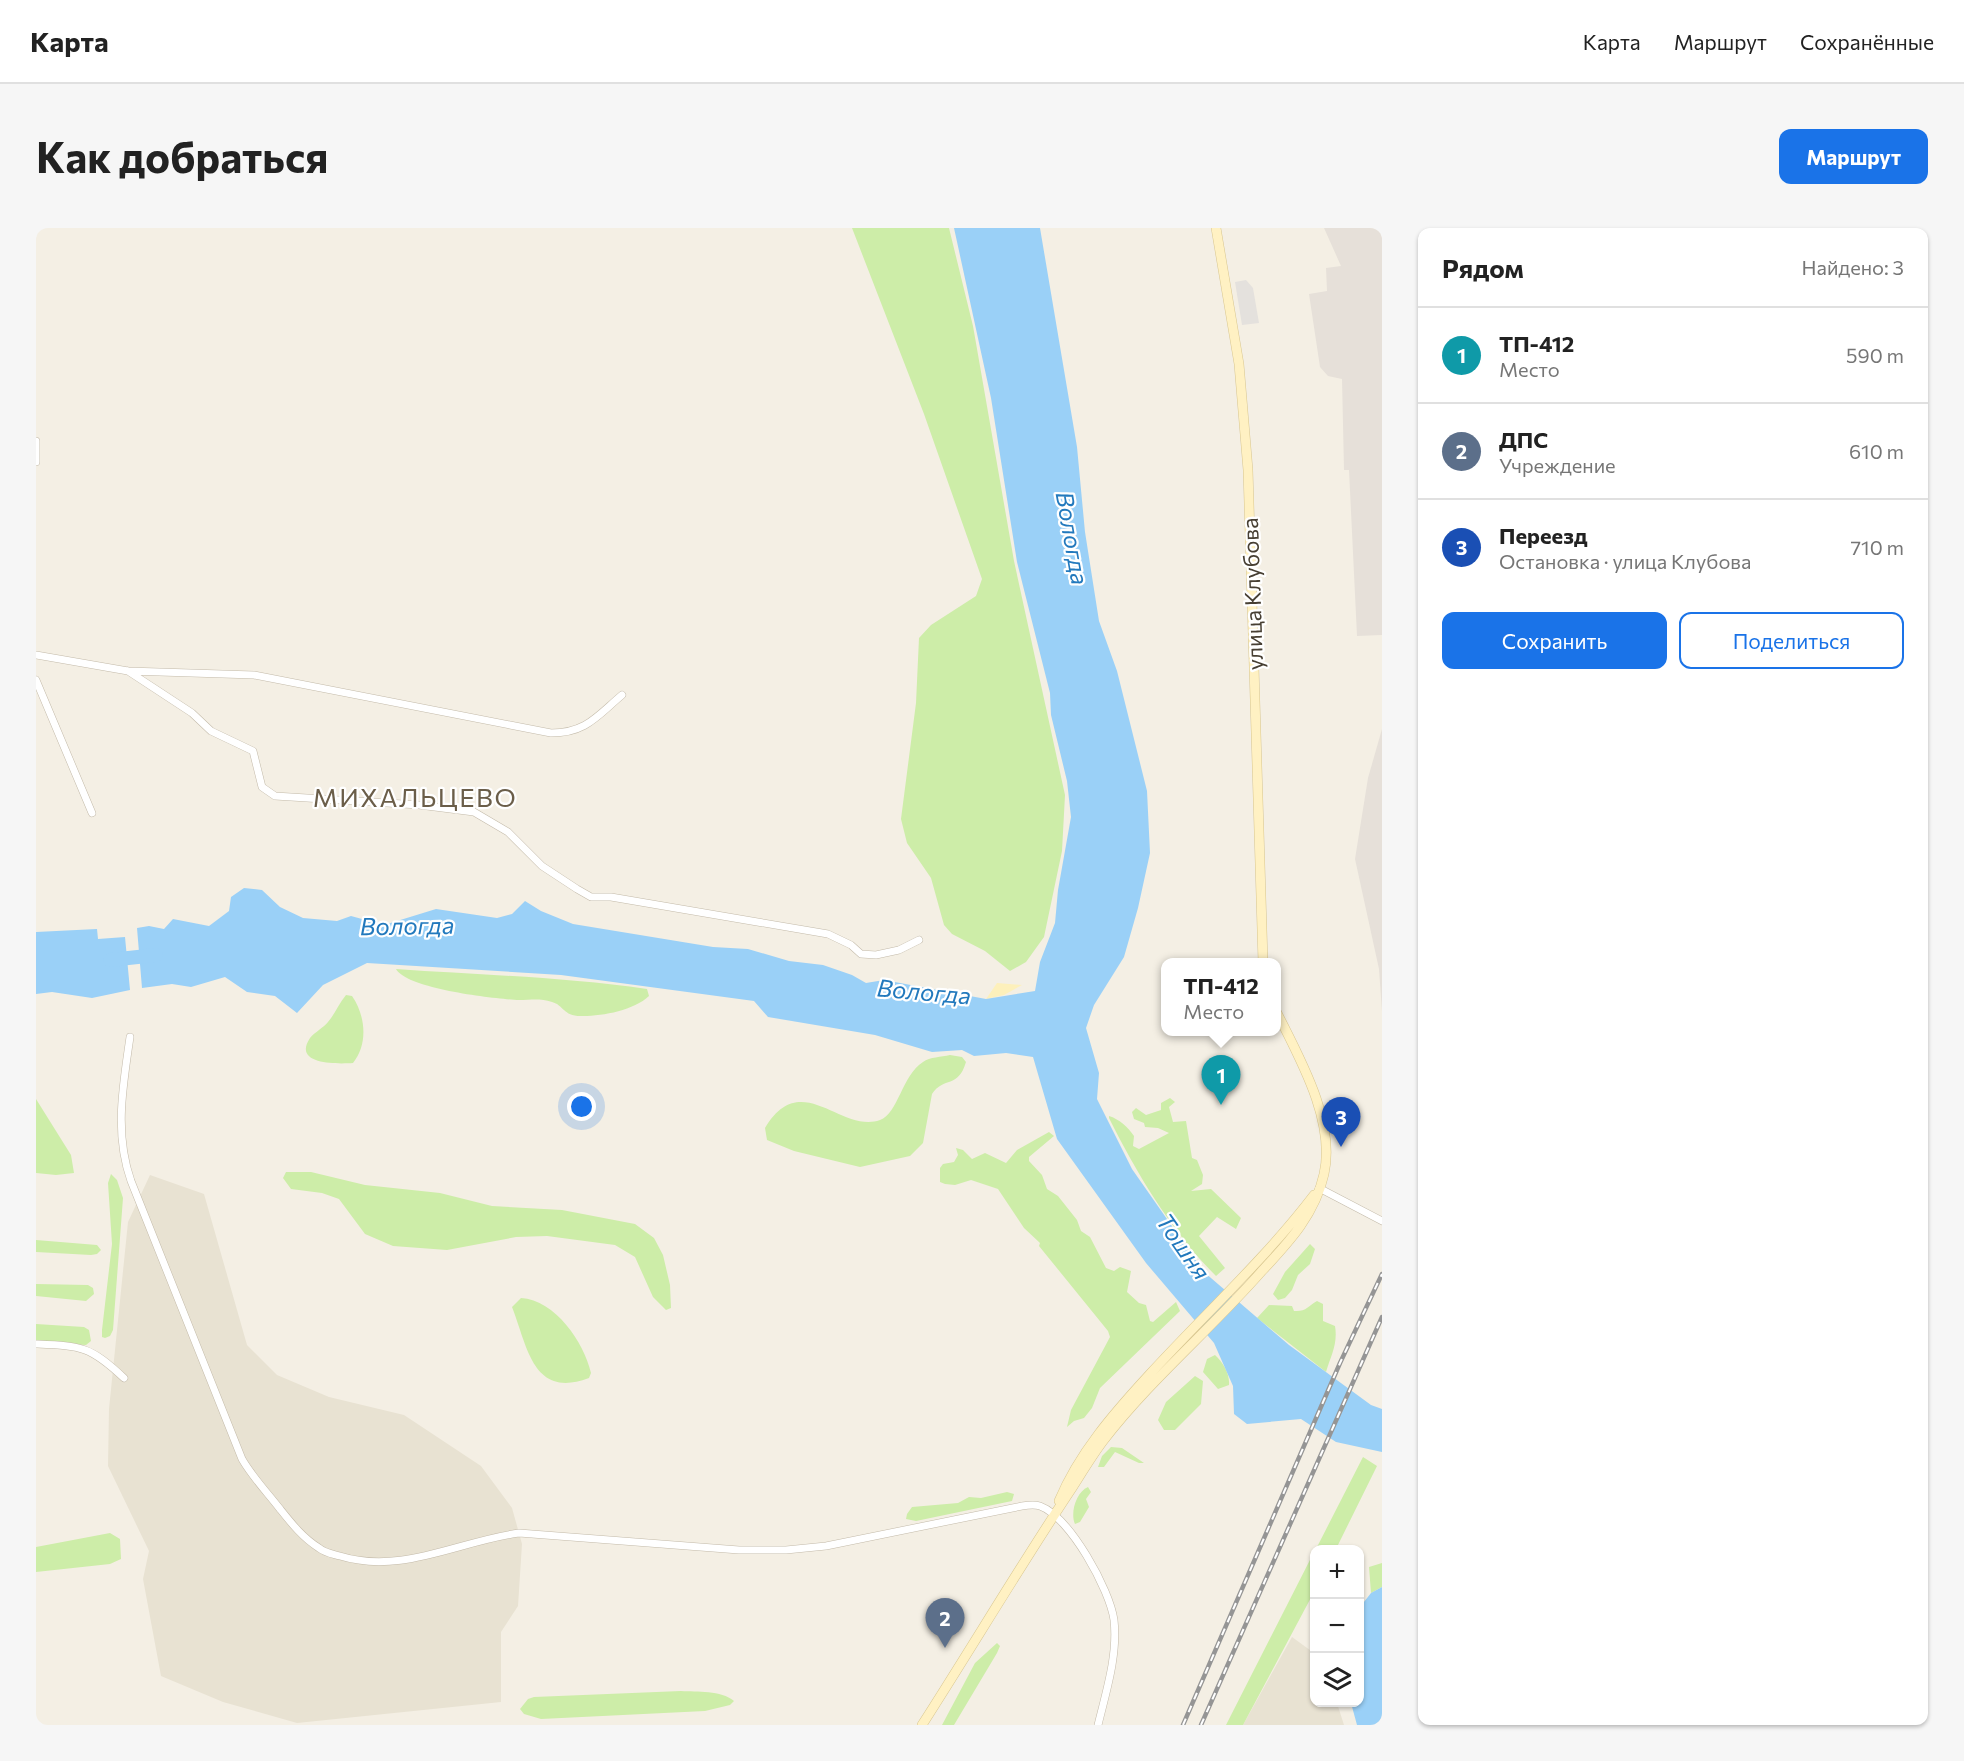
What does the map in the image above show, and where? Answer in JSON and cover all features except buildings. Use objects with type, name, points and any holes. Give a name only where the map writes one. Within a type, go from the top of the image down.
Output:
[{"type":"main road","name":"улица Клубова","points":[[1216,228],[1239,364],[1248,470],[1263,958]]},
{"type":"main road","points":[[922,1725],[1053,1515],[1122,1418],[1246,1289],[1302,1225],[1311,1210],[1319,1188],[1326,1154],[1321,1120],[1308,1079],[1281,1022]]},
{"type":"main road","points":[[1053,1515],[1067,1482],[1097,1435],[1180,1340],[1289,1227],[1319,1188]]},
{"type":"street","points":[[36,441],[36,462]]},
{"type":"street","points":[[36,655],[128,671],[254,675],[552,733],[571,733],[586,726],[622,695]]},
{"type":"street","points":[[128,671],[192,713],[211,731],[253,751],[262,786],[266,792],[275,796],[419,805],[474,812],[508,832],[542,866],[591,897],[611,897],[828,934],[851,945],[861,954],[876,955],[899,950],[919,940]]},
{"type":"street","points":[[36,680],[92,813]]},
{"type":"street","points":[[130,1037],[123,1085],[120,1144],[139,1201],[246,1466],[254,1480],[300,1534],[321,1550],[351,1560],[381,1563],[412,1559],[498,1536],[519,1533],[739,1550],[786,1550],[826,1546],[1022,1506],[1039,1506],[1053,1515],[1069,1531],[1101,1584],[1111,1606],[1114,1621],[1112,1657],[1098,1725]]},
{"type":"street","points":[[1319,1188],[1382,1221]]},
{"type":"street","points":[[36,1344],[90,1350],[107,1361],[124,1378]]},
{"type":"shaded area","points":[[1324,228],[1382,228],[1382,635],[1357,636],[1349,470],[1344,470],[1342,379],[1328,376],[1320,367],[1309,294],[1327,291],[1326,268],[1341,266]]},
{"type":"shaded area","points":[[1246,280],[1253,288],[1259,323],[1242,325],[1235,282]]},
{"type":"shaded area","points":[[1382,729],[1382,1011],[1379,969],[1355,859],[1368,778]]},
{"type":"shaded area","points":[[150,1175],[204,1194],[247,1345],[277,1375],[329,1397],[404,1415],[481,1466],[512,1508],[522,1544],[518,1606],[501,1632],[501,1702],[297,1723],[223,1702],[161,1676],[143,1579],[149,1551],[108,1466],[109,1409],[128,1222]]},
{"type":"shaded area","points":[[1292,1637],[1310,1650],[1310,1707],[1338,1707],[1344,1725],[1243,1725]]},
{"type":"green space","points":[[852,228],[949,228],[973,326],[1014,561],[1065,795],[1062,851],[1044,937],[1026,962],[1010,971],[985,951],[952,934],[944,925],[931,878],[907,843],[901,819],[916,703],[919,638],[931,625],[976,596],[982,579],[924,414]]},
{"type":"green space","points":[[396,969],[616,985],[647,989],[649,996],[635,1005],[618,1011],[600,1015],[576,1016],[548,1001],[492,998],[453,992],[417,982]]},
{"type":"green space","points":[[346,995],[352,996],[357,1004],[362,1021],[363,1039],[358,1056],[353,1063],[328,1063],[311,1058],[306,1047],[310,1038],[328,1022]]},
{"type":"green space","points":[[950,1055],[962,1057],[966,1062],[963,1070],[959,1076],[941,1085],[932,1094],[923,1143],[910,1156],[860,1167],[794,1151],[767,1140],[765,1128],[779,1111],[793,1103],[807,1102],[865,1122],[880,1120],[891,1110],[916,1068],[929,1059]]},
{"type":"green space","points":[[1170,1098],[1175,1102],[1169,1107],[1173,1122],[1186,1121],[1192,1158],[1197,1160],[1203,1175],[1202,1184],[1191,1191],[1211,1189],[1241,1218],[1236,1229],[1217,1217],[1199,1236],[1225,1268],[1216,1276],[1184,1240],[1156,1201],[1109,1118],[1109,1116],[1116,1119],[1126,1127],[1134,1136],[1133,1146],[1139,1149],[1169,1133],[1158,1128],[1145,1127],[1144,1123],[1134,1119],[1132,1112],[1136,1108],[1146,1115],[1161,1110],[1161,1103]]},
{"type":"green space","points":[[36,1099],[71,1155],[74,1173],[56,1175],[36,1173]]},
{"type":"green space","points":[[1049,1132],[1054,1136],[1029,1157],[1029,1161],[1042,1175],[1047,1189],[1058,1196],[1077,1220],[1081,1231],[1090,1237],[1106,1268],[1114,1271],[1120,1267],[1131,1271],[1127,1292],[1139,1303],[1146,1305],[1150,1321],[1153,1322],[1176,1302],[1180,1311],[1100,1388],[1092,1408],[1084,1418],[1074,1421],[1067,1427],[1071,1410],[1110,1337],[1108,1331],[1039,1246],[1040,1243],[1024,1228],[998,1189],[971,1180],[955,1185],[940,1182],[940,1168],[943,1164],[954,1162],[958,1155],[956,1148],[963,1150],[972,1159],[985,1153],[1006,1163],[1017,1150]]},
{"type":"green space","points":[[286,1172],[311,1172],[365,1185],[440,1193],[492,1206],[562,1210],[635,1224],[654,1238],[663,1255],[670,1285],[671,1308],[666,1310],[653,1297],[635,1257],[615,1245],[547,1236],[516,1237],[447,1250],[393,1246],[365,1234],[339,1199],[322,1193],[291,1189],[283,1178]]},
{"type":"green space","points":[[111,1174],[117,1180],[123,1198],[113,1330],[110,1336],[105,1338],[102,1337],[102,1330],[112,1244],[108,1183]]},
{"type":"green space","points":[[36,1240],[97,1245],[101,1250],[91,1255],[36,1252]]},
{"type":"green space","points":[[1310,1244],[1315,1249],[1310,1264],[1298,1275],[1292,1290],[1285,1298],[1278,1300],[1273,1294],[1285,1272]]},
{"type":"green space","points":[[36,1284],[88,1285],[93,1288],[94,1294],[86,1301],[36,1296]]},
{"type":"green space","points":[[521,1298],[545,1306],[566,1325],[582,1348],[591,1373],[589,1378],[570,1383],[556,1382],[544,1376],[529,1353],[512,1307]]},
{"type":"green space","points":[[1317,1301],[1323,1304],[1323,1321],[1335,1326],[1336,1332],[1335,1344],[1326,1372],[1257,1318],[1269,1305],[1292,1306],[1294,1311],[1298,1311],[1304,1310]]},
{"type":"green space","points":[[36,1324],[84,1327],[89,1330],[91,1341],[86,1345],[36,1342]]},
{"type":"green space","points":[[1215,1355],[1225,1368],[1229,1381],[1229,1385],[1218,1389],[1203,1372],[1207,1359]]},
{"type":"green space","points":[[1195,1376],[1203,1381],[1201,1404],[1175,1430],[1164,1430],[1158,1420],[1166,1402]]},
{"type":"green space","points":[[1111,1447],[1122,1448],[1144,1463],[1115,1452],[1104,1467],[1098,1467],[1102,1456]]},
{"type":"green space","points":[[1363,1457],[1377,1466],[1338,1545],[1318,1545]]},
{"type":"green space","points":[[1088,1487],[1091,1492],[1086,1499],[1089,1507],[1080,1522],[1075,1524],[1073,1514],[1075,1503],[1080,1493]]},
{"type":"green space","points":[[1007,1492],[1014,1494],[1012,1501],[916,1521],[906,1519],[912,1507],[958,1503],[969,1497],[981,1498]]},
{"type":"green space","points":[[110,1533],[120,1539],[121,1559],[110,1564],[36,1572],[36,1547]]},
{"type":"green space","points":[[1310,1560],[1310,1599],[1243,1725],[1226,1725]]},
{"type":"green space","points":[[1382,1563],[1382,1587],[1371,1593],[1369,1567]]},
{"type":"green space","points":[[997,1643],[1000,1646],[997,1653],[954,1725],[942,1725],[975,1663]]},
{"type":"green space","points":[[681,1691],[716,1693],[734,1701],[730,1705],[705,1711],[541,1719],[524,1714],[520,1709],[528,1699],[534,1697]]},
{"type":"sand","points":[[997,983],[1022,985],[1004,995],[986,999]]},
{"type":"water","name":"Тошня","points":[[954,228],[1040,228],[1077,447],[1085,532],[1099,621],[1117,671],[1147,791],[1150,853],[1138,908],[1124,957],[1094,1005],[1086,1028],[1099,1073],[1097,1099],[1132,1169],[1204,1272],[1289,1345],[1371,1405],[1382,1409],[1382,1452],[1336,1442],[1301,1419],[1247,1424],[1234,1414],[1233,1386],[1214,1343],[1146,1263],[1057,1139],[1033,1057],[1006,1053],[974,1056],[962,1050],[932,1052],[875,1035],[768,1017],[754,1001],[561,975],[367,963],[323,985],[297,1013],[275,996],[247,992],[225,977],[191,987],[172,984],[142,988],[137,928],[149,926],[164,929],[173,919],[209,926],[229,911],[231,897],[244,888],[262,890],[280,907],[303,918],[337,921],[351,916],[384,925],[436,909],[497,918],[512,914],[525,901],[541,911],[573,924],[713,947],[748,949],[789,961],[823,965],[852,975],[866,983],[884,980],[986,999],[1035,991],[1040,962],[1055,923],[1058,890],[1071,817],[1067,781],[1051,715],[1050,693],[1017,562],[991,398]]},
{"type":"water","points":[[97,929],[98,939],[125,937],[130,990],[92,998],[52,992],[36,994],[36,932]]},
{"type":"water","points":[[1382,1587],[1382,1725],[1357,1725],[1352,1707],[1364,1707],[1364,1602],[1371,1593]]},
{"type":"waterway","name":"Вологда","points":[[110,960],[156,955]]},
{"type":"railway","points":[[1183,1725],[1340,1363],[1382,1274]]},
{"type":"railway","points":[[1201,1725],[1382,1317]]},
{"type":"place","name":"ТП-412","points":[[1221,1105]]},
{"type":"place","name":"Переезд","points":[[1341,1147]]},
{"type":"place","name":"ДПС","points":[[945,1648]]},
{"type":"district","name":"МИХАЛЬЦЕВО","points":[[415,796]]}]
